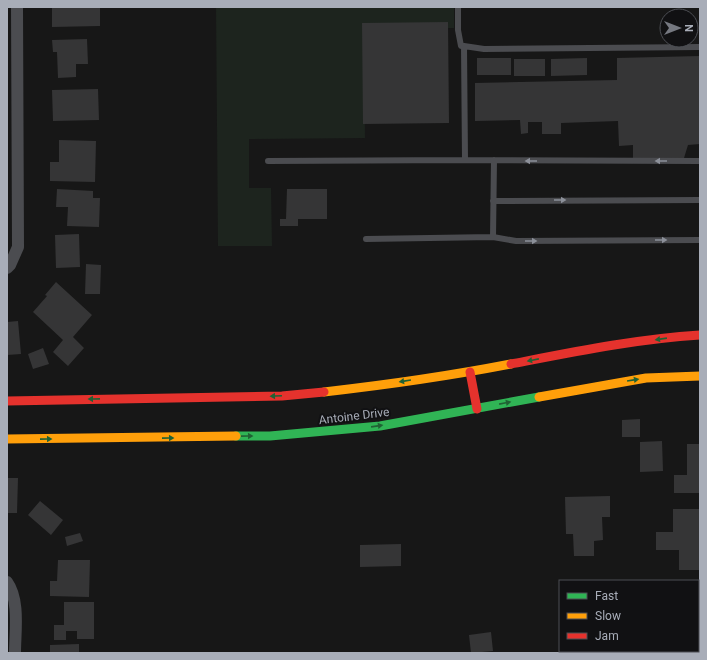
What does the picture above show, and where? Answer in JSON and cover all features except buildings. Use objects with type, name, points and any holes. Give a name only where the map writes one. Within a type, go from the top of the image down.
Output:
[{"type":"main road","points":[[7,400],[282,396],[470,372],[591,349],[671,337],[700,335]]},
{"type":"main road","points":[[470,372],[477,408]]},
{"type":"main road","name":"Antoine Drive","points":[[7,439],[270,436],[321,432],[380,426],[646,378],[700,376]]},
{"type":"street","points":[[7,268],[10,265],[18,247],[17,7]]},
{"type":"street","points":[[7,582],[15,599],[15,653]]},
{"type":"lane","points":[[458,7],[458,30],[461,46],[484,50],[700,47]]},
{"type":"lane","points":[[464,46],[466,160]]},
{"type":"lane","points":[[493,237],[494,160]]},
{"type":"lane","points":[[268,161],[494,160],[700,162]]},
{"type":"lane","points":[[493,200],[700,200]]},
{"type":"lane","points":[[366,239],[493,237],[516,241],[700,240]]},
{"type":"shaded area","points":[[216,7],[454,7],[454,28],[364,29],[365,138],[249,139],[249,188],[271,188],[272,246],[218,246]]},
{"type":"traffic: fast","points":[[236,436],[270,436],[380,426],[539,397]]},
{"type":"traffic: slow","points":[[324,392],[418,380],[511,364]]},
{"type":"traffic: slow","points":[[539,397],[646,378],[700,376]]},
{"type":"traffic: slow","points":[[7,439],[236,436]]},
{"type":"traffic: jam","points":[[511,364],[628,343],[700,335]]},
{"type":"traffic: jam","points":[[470,372],[477,409]]},
{"type":"traffic: jam","points":[[7,401],[282,396],[324,392]]}]
